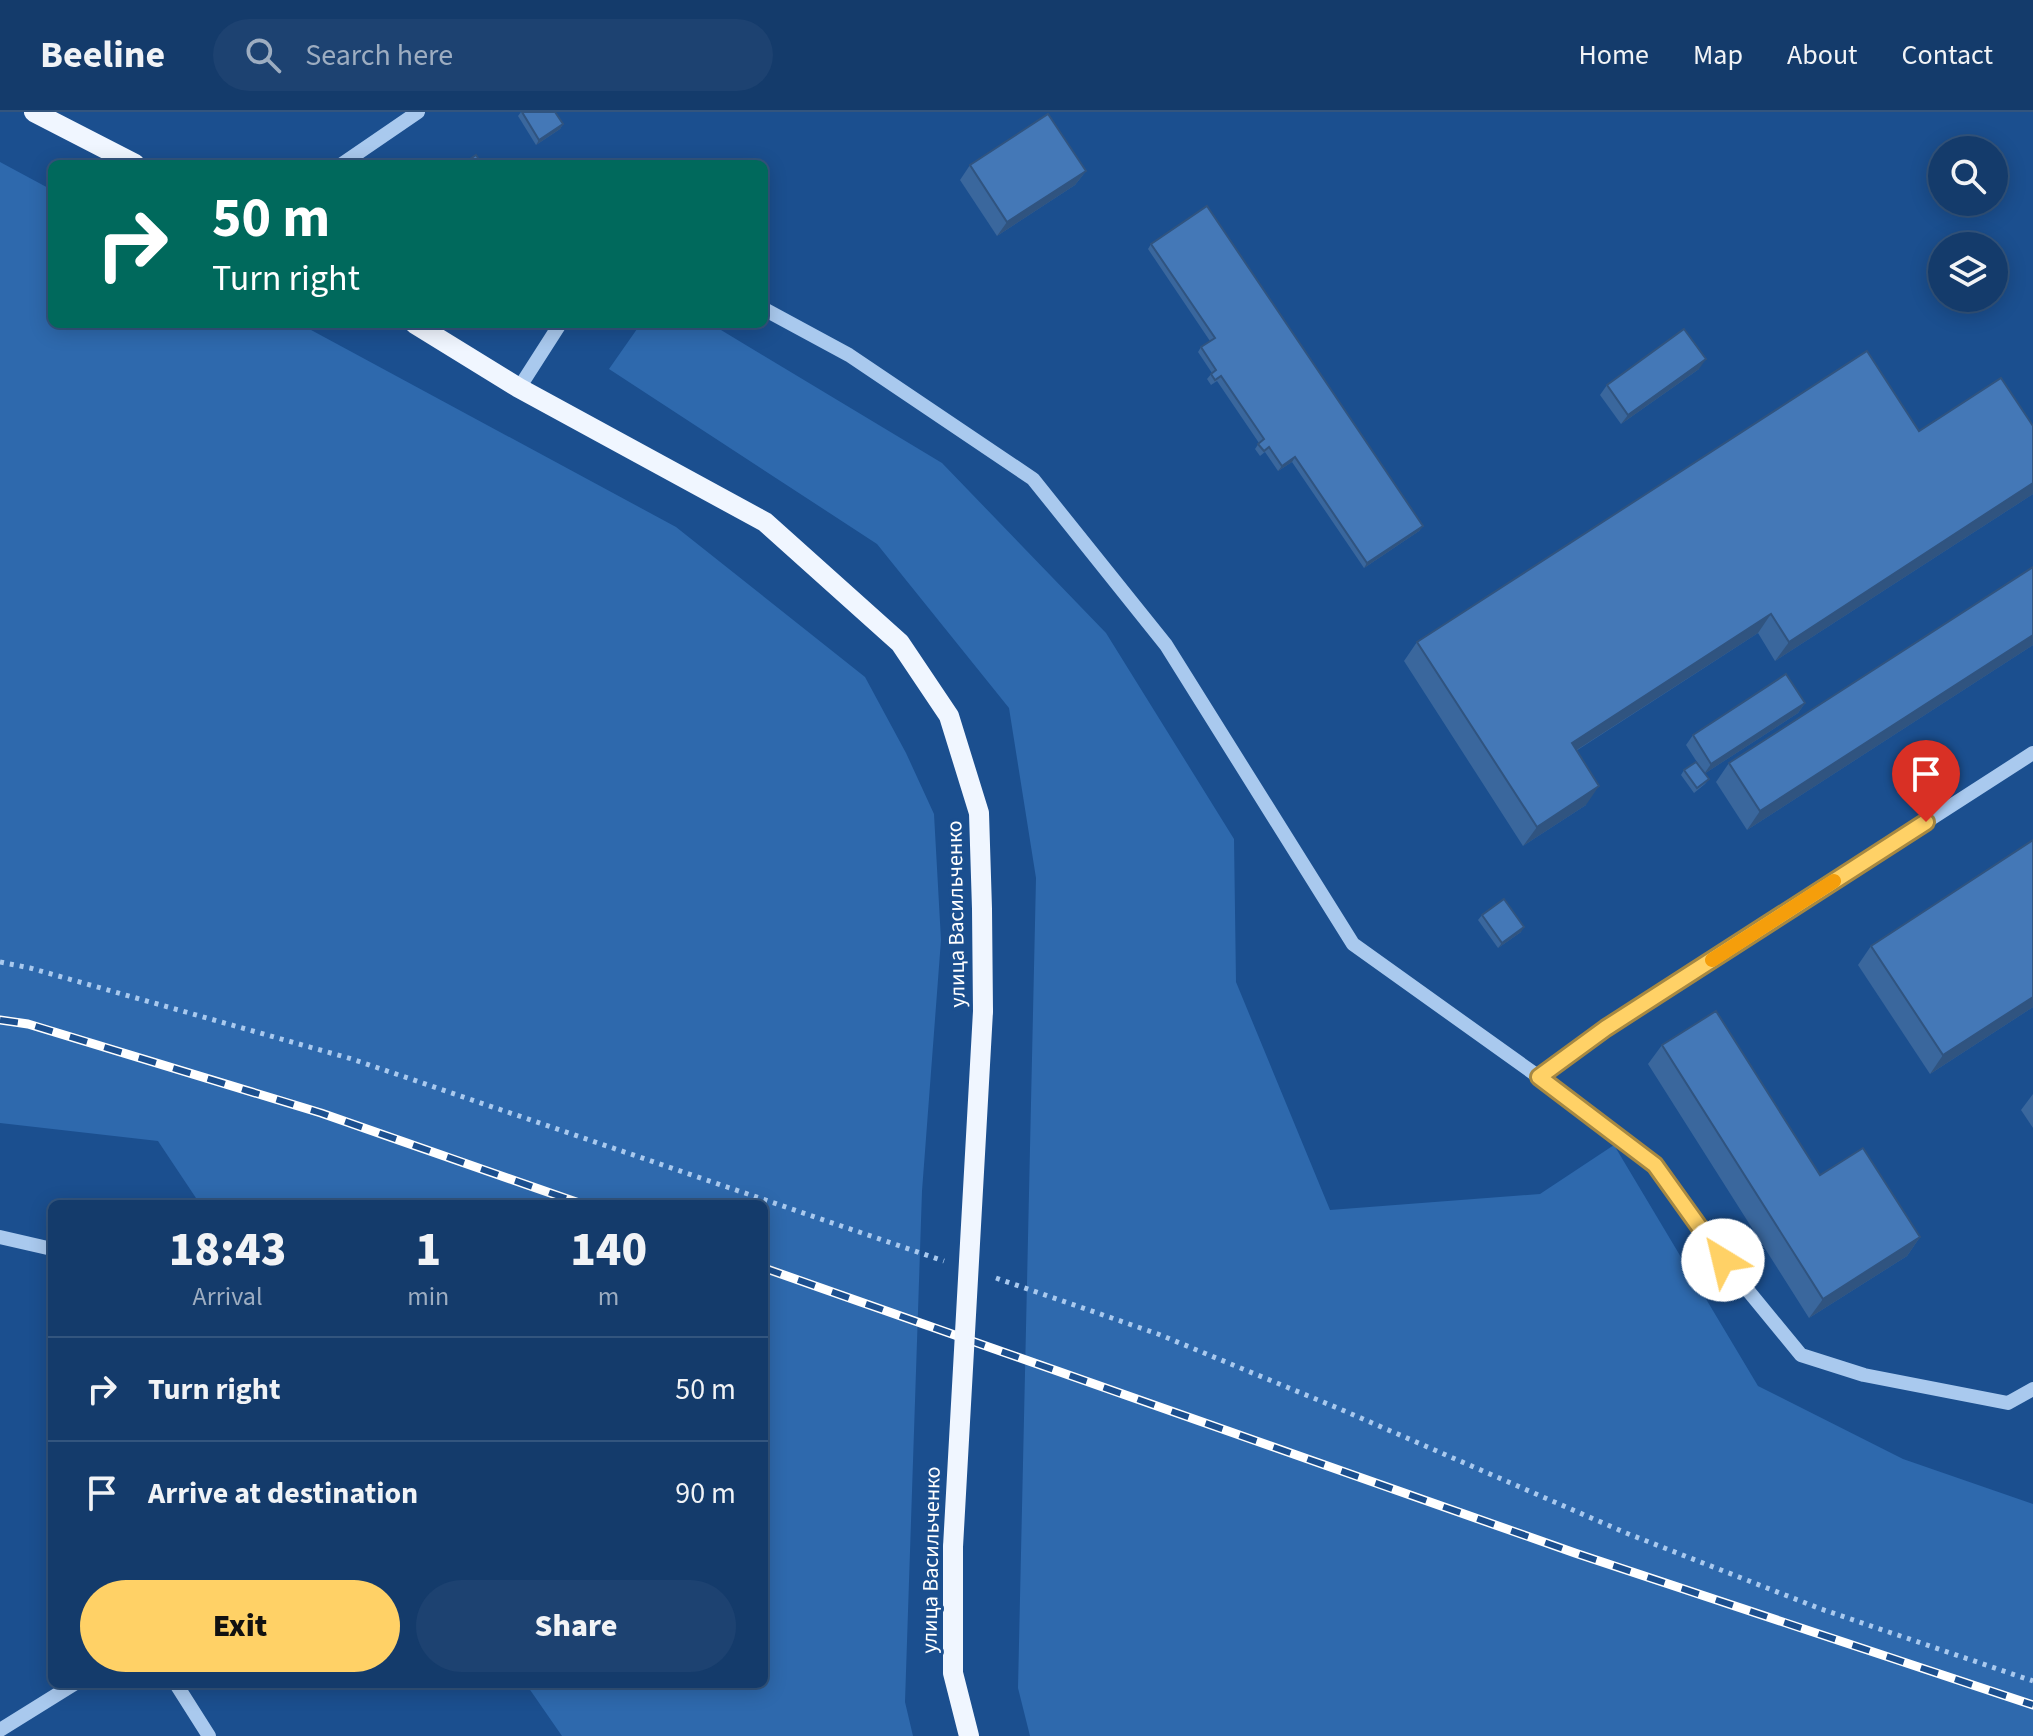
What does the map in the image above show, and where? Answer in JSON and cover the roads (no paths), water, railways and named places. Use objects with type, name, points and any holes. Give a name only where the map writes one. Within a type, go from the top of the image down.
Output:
[{"type":"main road","points":[[34,112],[127,160]]},
{"type":"main road","name":"улица Васильченко","points":[[422,328],[519,388],[765,522],[900,643],[949,716],[979,813],[982,909],[983,1011],[953,1547],[953,1673],[969,1736]]},
{"type":"lane","points":[[348,160],[418,112]]},
{"type":"lane","points":[[768,311],[849,355],[1033,479],[1166,645],[1353,944],[1539,1077],[1655,1165],[1723,1260],[1801,1355],[1864,1375],[2008,1403],[2033,1389]]},
{"type":"lane","points":[[519,388],[557,328]]},
{"type":"lane","points":[[1539,1077],[1606,1028],[2033,753]]},
{"type":"lane","points":[[0,1237],[48,1248]]},
{"type":"lane","points":[[0,1730],[68,1688]]},
{"type":"lane","points":[[179,1688],[209,1736]]},
{"type":"railway","points":[[0,1020],[28,1024],[321,1113],[571,1200]]},
{"type":"railway","points":[[768,1269],[1575,1553],[2033,1705]]}]
